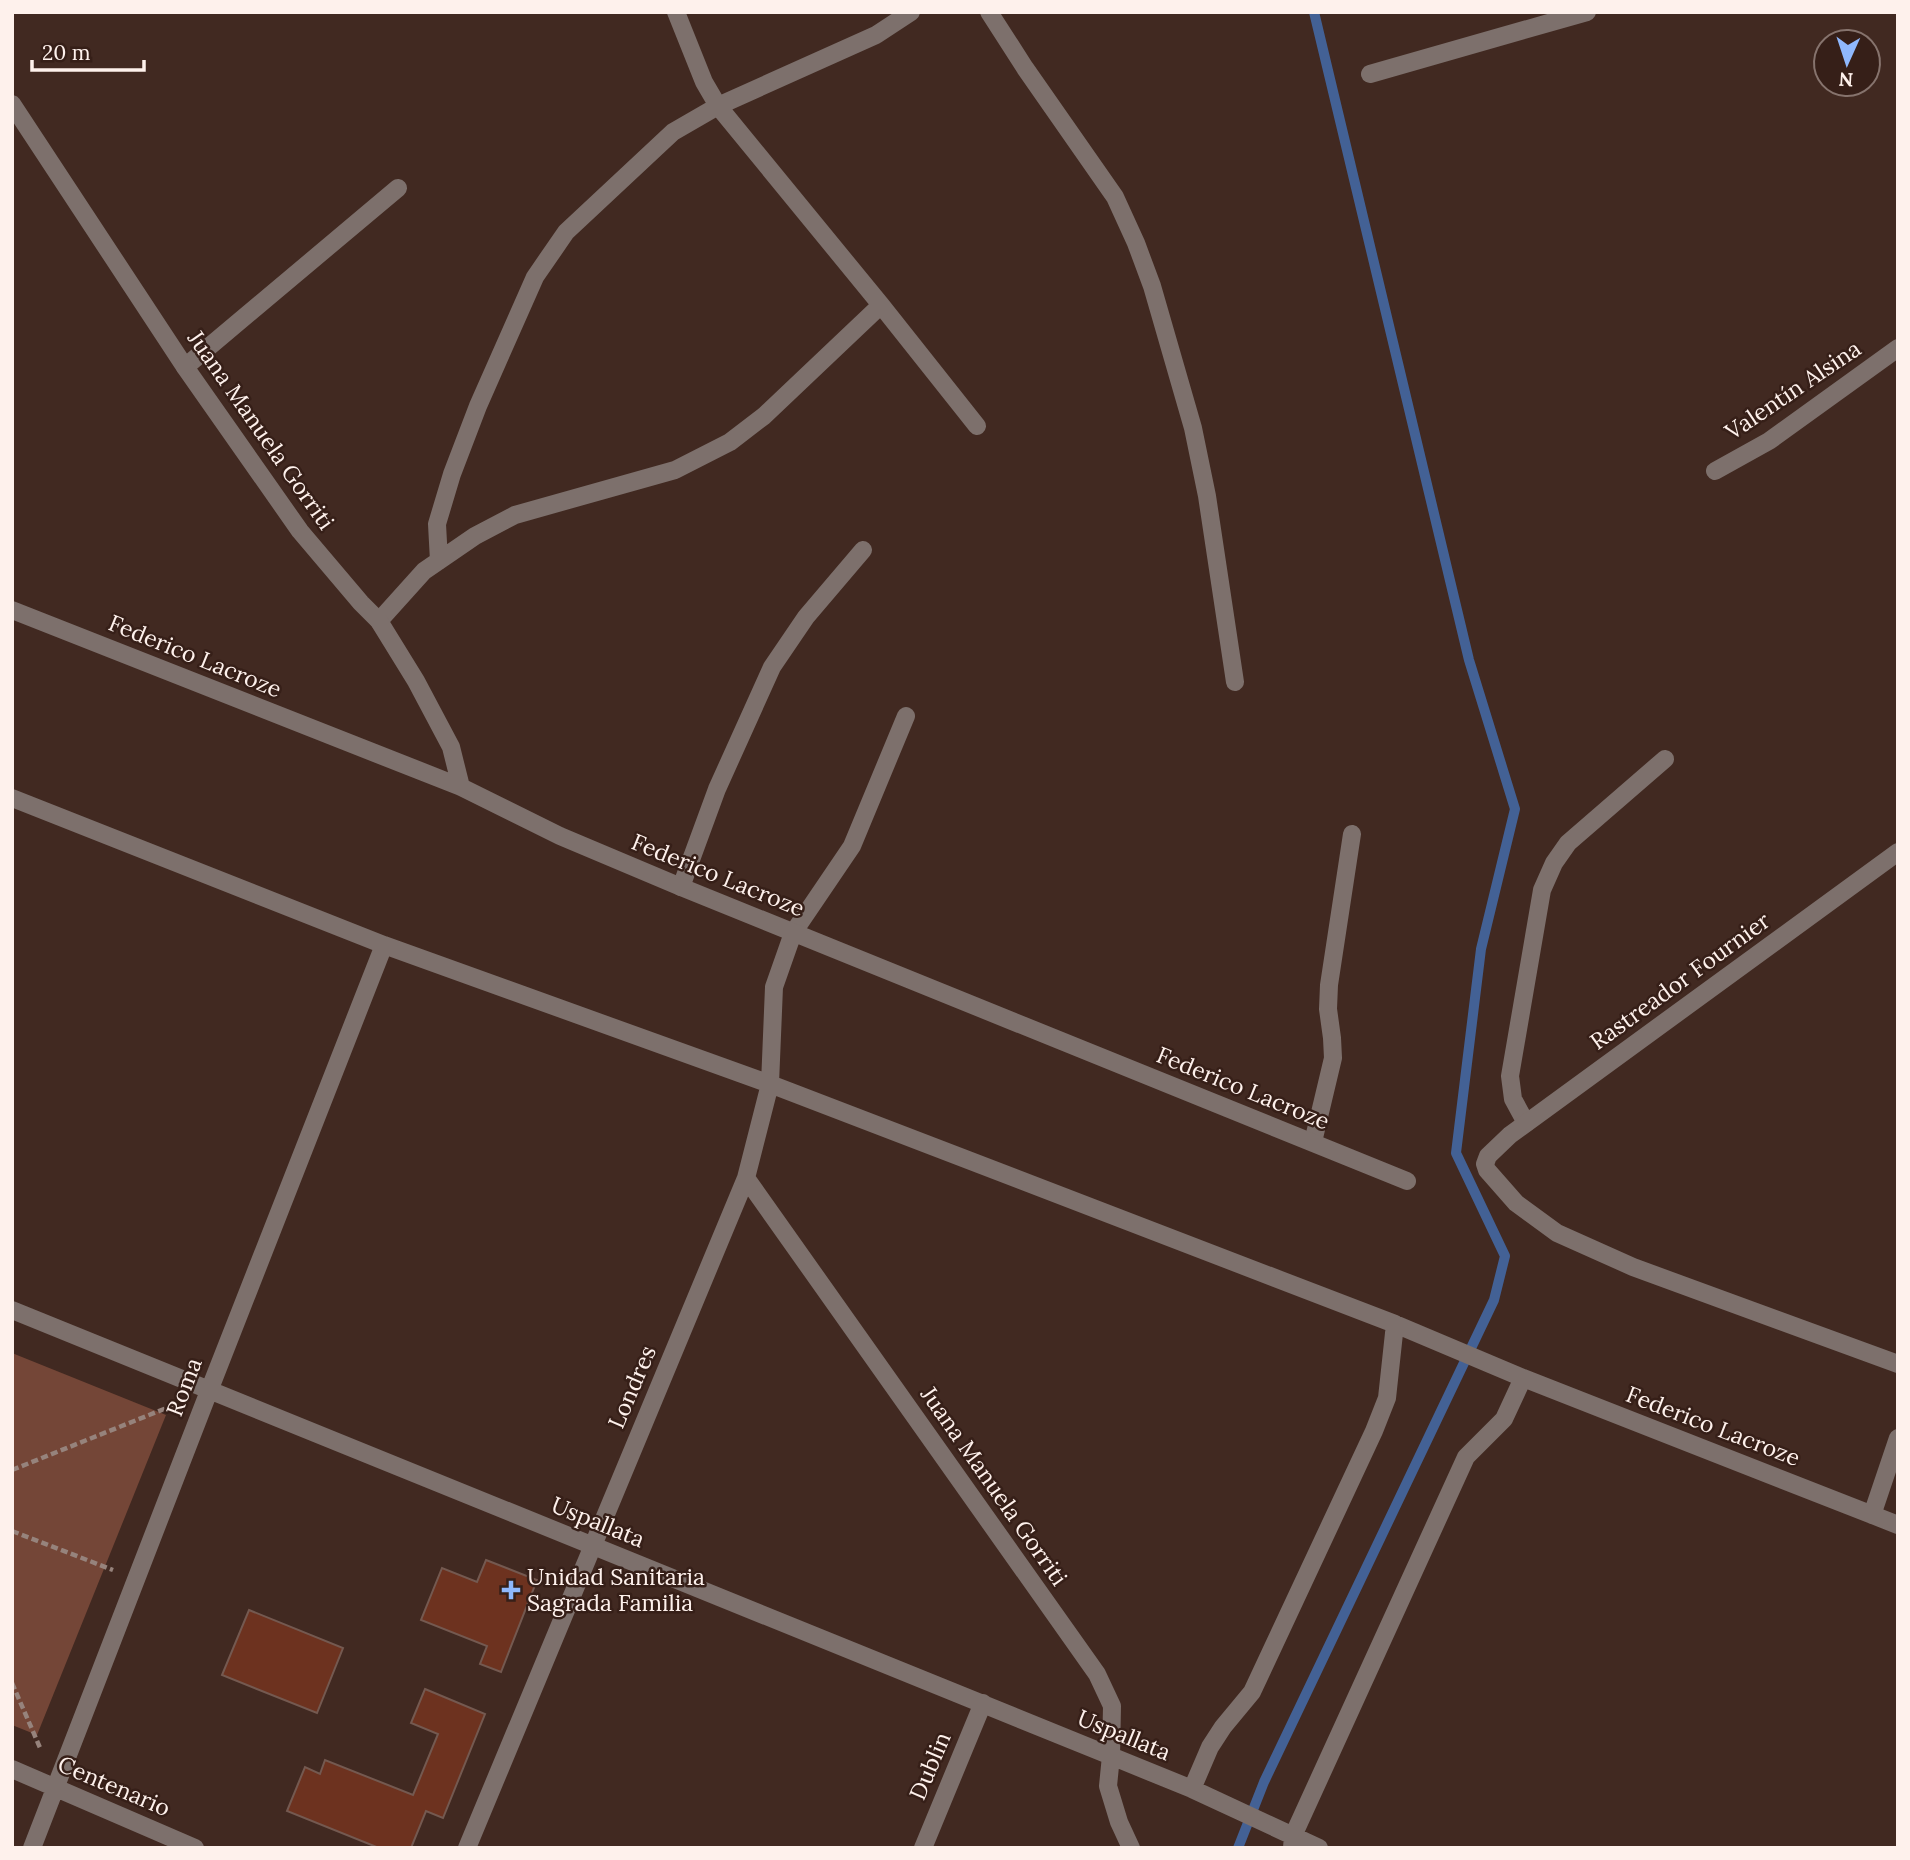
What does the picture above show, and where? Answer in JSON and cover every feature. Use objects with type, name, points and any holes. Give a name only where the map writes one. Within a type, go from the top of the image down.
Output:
[{"type":"street","points":[[677,12],[704,82],[718,106],[977,426]]},
{"type":"street","points":[[439,561],[437,524],[452,474],[478,406],[535,277],[566,232],[673,132],[718,106],[876,35],[911,12]]},
{"type":"street","points":[[989,12],[1032,79],[1115,197],[1152,286],[1193,428],[1207,496],[1235,682]]},
{"type":"street","points":[[1370,74],[1587,12]]},
{"type":"street","name":"Juana Manuela Gorriti","points":[[13,105],[185,368],[300,531],[360,603],[379,621],[416,681],[451,747],[461,787]]},
{"type":"street","points":[[185,368],[398,188]]},
{"type":"street","points":[[379,621],[424,570],[475,536],[515,515],[675,470],[730,442],[764,416],[881,305]]},
{"type":"street","name":"Valentín Alsina","points":[[1715,471],[1769,441],[1898,348]]},
{"type":"street","points":[[681,887],[716,789],[772,667],[806,617],[863,550]]},
{"type":"street","name":"Federico Lacroze","points":[[12,610],[461,787],[560,836],[681,887],[1407,1181]]},
{"type":"street","name":"Londres","points":[[467,1848],[746,1178],[770,1084],[774,987],[793,933],[852,846],[906,716]]},
{"type":"street","points":[[1526,1123],[1513,1098],[1510,1076],[1542,890],[1554,863],[1568,843],[1665,759]]},
{"type":"street","name":"Federico Lacroze","points":[[12,797],[384,945],[770,1084],[1403,1328],[1898,1525]]},
{"type":"street","points":[[1313,1142],[1333,1058],[1328,1009],[1329,985],[1352,834]]},
{"type":"street","name":"Rastreador Fournier","points":[[1898,852],[1510,1135],[1493,1151],[1485,1164],[1491,1175],[1516,1203],[1557,1233],[1633,1267],[1898,1364]]},
{"type":"street","name":"Roma","points":[[32,1848],[384,945]]},
{"type":"street","name":"Juana Manuela Gorriti","points":[[746,1178],[1097,1674],[1112,1706],[1108,1786],[1130,1848]]},
{"type":"street","name":"Uspallata","points":[[12,1310],[1192,1789],[1271,1825],[1293,1842],[1319,1848]]},
{"type":"street","points":[[1192,1789],[1210,1747],[1252,1692],[1374,1431],[1387,1398],[1403,1328]]},
{"type":"street","points":[[1293,1842],[1466,1457],[1504,1419],[1523,1378]]},
{"type":"street","points":[[1872,1515],[1898,1438]]},
{"type":"street","name":"Dublin","points":[[923,1848],[983,1703]]},
{"type":"street","name":"Centenario","points":[[12,1769],[195,1848]]},
{"type":"path","points":[[12,1470],[209,1391]]},
{"type":"path","points":[[12,1531],[136,1580]]},
{"type":"path","points":[[12,1683],[57,1788]]},
{"type":"shaded area","points":[[12,1353],[166,1415],[37,1735],[12,1725]]},
{"type":"building","points":[[486,1560],[537,1580],[501,1672],[480,1664],[487,1646],[421,1620],[442,1568],[477,1582]]},
{"type":"building","points":[[249,1610],[343,1648],[317,1713],[222,1675]]},
{"type":"building","points":[[425,1689],[485,1714],[443,1818],[426,1811],[411,1848],[379,1848],[287,1811],[305,1767],[320,1774],[325,1760],[413,1795],[438,1734],[411,1723]]},
{"type":"waterway","points":[[1238,1848],[1264,1782],[1494,1300],[1505,1256],[1456,1153],[1481,949],[1515,809],[1469,660],[1314,12]]},
{"type":"place","name":"Unidad Sanitaria Sagrada Familia","points":[[511,1590]]}]
